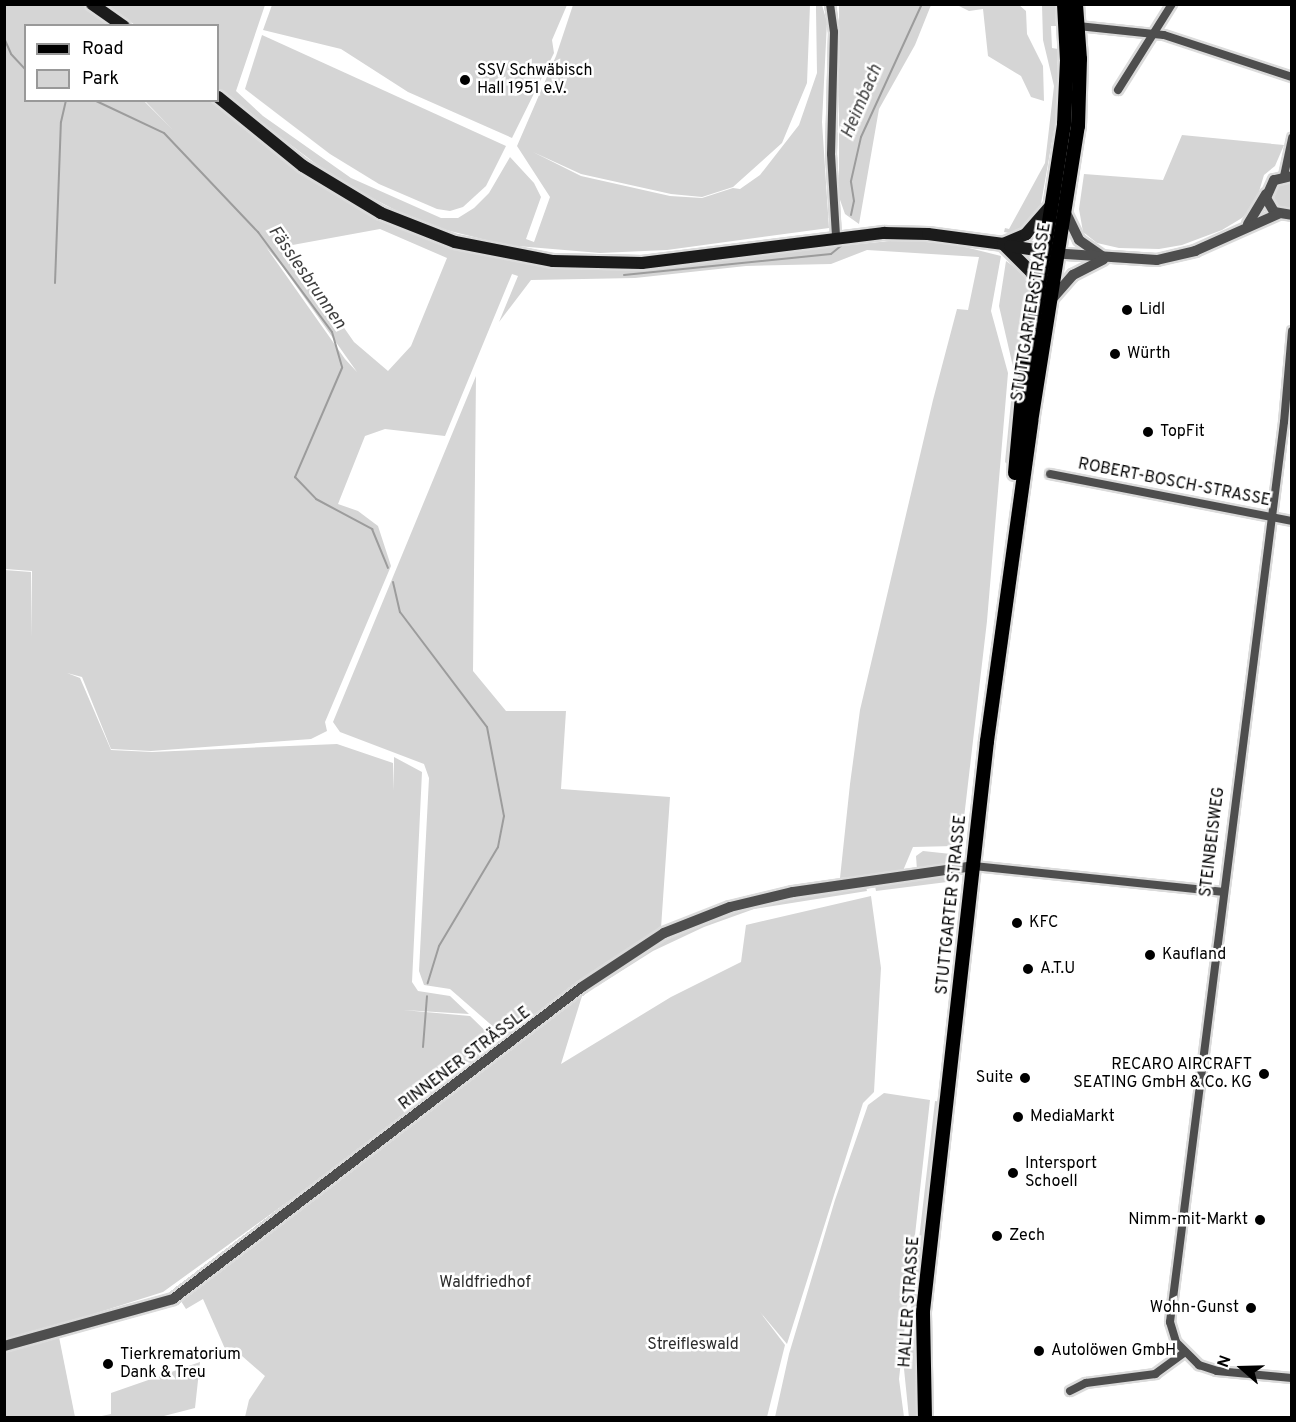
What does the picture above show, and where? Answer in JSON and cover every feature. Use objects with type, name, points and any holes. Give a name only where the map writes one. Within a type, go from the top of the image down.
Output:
[{"type":"main road","points":[[92,4],[121,24]]},
{"type":"main road","name":"STUTTGARTER STRASSE","points":[[1002,624],[1022,396],[1038,286],[1039,251],[1051,205],[1067,86],[1064,4]]},
{"type":"main road","name":"STUTTGARTER STRASSE","points":[[937,1189],[1002,624],[1078,126],[1076,4]]},
{"type":"main road","points":[[219,98],[303,166],[354,199],[426,231],[493,251],[553,261],[632,263],[836,236],[928,234],[1039,251]]},
{"type":"main road","points":[[1006,245],[1036,226],[1051,205]]},
{"type":"main road","points":[[1006,245],[1031,272],[1038,286]]},
{"type":"main road","name":"HALLER STRASSE","points":[[925,1418],[923,1311],[937,1189]]},
{"type":"street","points":[[830,4],[834,32],[831,154],[836,236]]},
{"type":"street","points":[[1118,90],[1155,35],[1172,4]]},
{"type":"street","points":[[1078,26],[1155,35],[1292,77]]},
{"type":"street","points":[[1248,224],[1270,184],[1288,176],[1292,138]]},
{"type":"street","points":[[1266,194],[1269,205],[1278,214]]},
{"type":"street","points":[[1065,211],[1079,240],[1106,259]]},
{"type":"street","points":[[1039,251],[1106,259],[1176,256],[1214,244],[1248,224],[1278,214],[1292,215]]},
{"type":"street","points":[[1050,303],[1073,275],[1106,259]]},
{"type":"street","name":"STEINBEISWEG","points":[[1184,1353],[1170,1322],[1272,518],[1292,331]]},
{"type":"street","name":"ROBERT-BOSCH-STRASSE","points":[[1050,474],[1292,521]]},
{"type":"street","points":[[973,866],[1223,892]]},
{"type":"street","name":"RINNENER STRÄSSLE","points":[[4,1346],[173,1299],[582,987],[664,933],[730,907],[793,892],[973,866]]},
{"type":"street","points":[[1070,1391],[1086,1383],[1155,1374],[1184,1353],[1199,1365],[1217,1371],[1292,1378]]},
{"type":"green space","points":[[5,4],[84,5],[110,24],[24,24],[24,102],[145,102],[173,130],[146,102],[214,102],[317,182],[431,239],[471,251],[516,260],[682,262],[899,240],[953,244],[1001,256],[991,311],[1008,373],[987,621],[962,835],[954,846],[913,847],[902,873],[840,878],[850,784],[860,710],[933,400],[957,309],[968,310],[979,257],[867,250],[831,264],[746,266],[635,278],[531,280],[499,322],[518,276],[512,274],[445,436],[385,429],[365,436],[338,504],[358,511],[378,526],[391,566],[325,722],[327,731],[311,739],[151,751],[111,749],[82,677],[67,673],[80,678],[111,750],[152,752],[337,744],[393,763],[394,791],[394,757],[422,772],[412,982],[418,991],[450,996],[469,1014],[403,1010],[470,1016],[502,1047],[163,1292],[5,1342],[5,570],[31,572],[32,638],[32,571],[5,569]],"holes":[[[380,229],[447,258],[411,346],[388,371],[354,342],[287,246]],[[266,247],[282,266],[357,372],[345,359]]]},
{"type":"green space","points":[[955,4],[1019,5],[1026,11],[1027,34],[1043,66],[1044,101],[1031,97],[1021,76],[988,56],[983,9],[969,11]]},
{"type":"green space","points":[[105,5],[265,5],[236,91],[263,116],[351,178],[441,218],[458,218],[474,208],[489,193],[510,157],[534,183],[541,197],[526,239],[534,242],[550,197],[517,146],[556,56],[573,5],[810,5],[807,83],[782,143],[733,187],[702,197],[671,194],[581,174],[533,152],[581,176],[670,196],[702,198],[733,188],[740,189],[760,175],[799,125],[817,73],[816,5],[822,5],[827,22],[822,122],[829,228],[667,250],[600,253],[506,245],[446,230],[395,210],[336,179],[219,91],[219,24],[134,24]]},
{"type":"green space","name":"SSV Schwäbisch Hall 1951 e.V.","points":[[272,5],[567,5],[552,40],[554,53],[512,138],[408,92],[341,49],[263,30]]},
{"type":"green space","points":[[839,5],[931,5],[915,45],[879,109],[859,224],[845,214],[839,197]]},
{"type":"green space","points":[[1042,5],[1055,5],[1056,26],[1051,26],[1052,48],[1058,49],[1056,119],[1040,209],[1031,223],[1009,233],[1004,232],[1005,228],[1009,229],[1045,163],[1054,86],[1043,40]]},
{"type":"green space","points":[[262,35],[506,146],[486,186],[463,207],[450,211],[437,209],[379,184],[330,154],[245,89]]},
{"type":"green space","points":[[1182,135],[1284,145],[1275,166],[1264,175],[1255,205],[1242,218],[1222,230],[1182,245],[1159,249],[1119,248],[1097,243],[1083,232],[1079,209],[1084,174],[1163,180]]},
{"type":"green space","points":[[1291,180],[1291,209],[1276,207],[1270,198],[1274,184]]},
{"type":"green space","points":[[1006,261],[1026,275],[1030,296],[1008,465],[1005,462],[1014,371],[999,306]]},
{"type":"green space","points":[[476,376],[473,671],[506,711],[566,711],[561,789],[670,797],[661,928],[605,963],[511,1036],[504,1036],[450,989],[424,985],[419,971],[429,778],[424,764],[340,732],[333,722]]},
{"type":"green space","points":[[923,851],[951,854],[949,864],[917,870],[916,856]]},
{"type":"green space","points":[[950,874],[947,882],[876,891],[875,886]]},
{"type":"green space","points":[[866,887],[867,891],[754,909],[704,927],[653,951],[596,987],[591,987],[657,942],[724,911]]},
{"type":"green space","points":[[871,896],[881,968],[874,1092],[863,1103],[787,1344],[760,1312],[785,1345],[767,1417],[245,1417],[249,1400],[265,1376],[234,1349],[226,1351],[203,1299],[186,1309],[179,1298],[582,996],[561,1064],[671,997],[741,962],[746,925]]},
{"type":"green space","points":[[884,1093],[930,1100],[899,1379],[904,1417],[775,1417],[789,1354],[835,1200],[868,1105]]},
{"type":"green space","points":[[935,1101],[942,1102],[914,1334],[918,1417],[909,1418],[904,1369]]},
{"type":"green space","points":[[58,1332],[75,1417],[5,1417],[4,1347]]},
{"type":"green space","points":[[200,1362],[195,1408],[160,1417],[97,1417],[111,1414],[111,1393]]},
{"type":"waterway","name":"Heimbach","points":[[851,215],[854,201],[851,181],[861,137],[922,4]]},
{"type":"waterway","name":"Fässlesbrunnen","points":[[4,38],[11,54],[24,68]]},
{"type":"waterway","points":[[55,283],[61,122],[66,102]]},
{"type":"waterway","name":"Fässlesbrunnen","points":[[98,102],[164,133],[258,232],[332,332],[342,368],[295,477],[316,499],[372,529],[388,568]]},
{"type":"waterway","name":"Heimbach","points":[[624,275],[831,254],[841,246]]},
{"type":"waterway","name":"Fässlesbrunnen","points":[[393,582],[400,612],[487,727],[504,816],[498,847],[439,946],[428,983]]},
{"type":"waterway","name":"Fässlesbrunnen","points":[[423,1047],[427,996]]},
{"type":"place","name":"SSV Schwäbisch Hall 1951 e.V.","points":[[465,80]]},
{"type":"place","name":"Lidl","points":[[1127,310]]},
{"type":"place","name":"Würth","points":[[1115,354]]},
{"type":"place","name":"TopFit","points":[[1148,432]]},
{"type":"place","name":"KFC","points":[[1017,923]]},
{"type":"place","name":"Kaufland","points":[[1150,955]]},
{"type":"place","name":"A.T.U","points":[[1028,969]]},
{"type":"place","name":"RECARO AIRCRAFT SEATING GmbH & Co. KG","points":[[1264,1074]]},
{"type":"place","name":"Suite","points":[[1025,1078]]},
{"type":"place","name":"MediaMarkt","points":[[1018,1117]]},
{"type":"place","name":"Intersport Schoell","points":[[1013,1173]]},
{"type":"place","name":"Nimm-mit-Markt","points":[[1260,1220]]},
{"type":"place","name":"Zech","points":[[997,1236]]},
{"type":"place","name":"Wohn-Gunst","points":[[1251,1308]]},
{"type":"place","name":"Autolöwen GmbH","points":[[1039,1351]]},
{"type":"place","name":"Tierkrematorium Dank & Treu","points":[[108,1364]]},
{"type":"park label","name":"Waldfriedhof","points":[[485,1283]]},
{"type":"park label","name":"Streifleswald","points":[[693,1345]]}]
